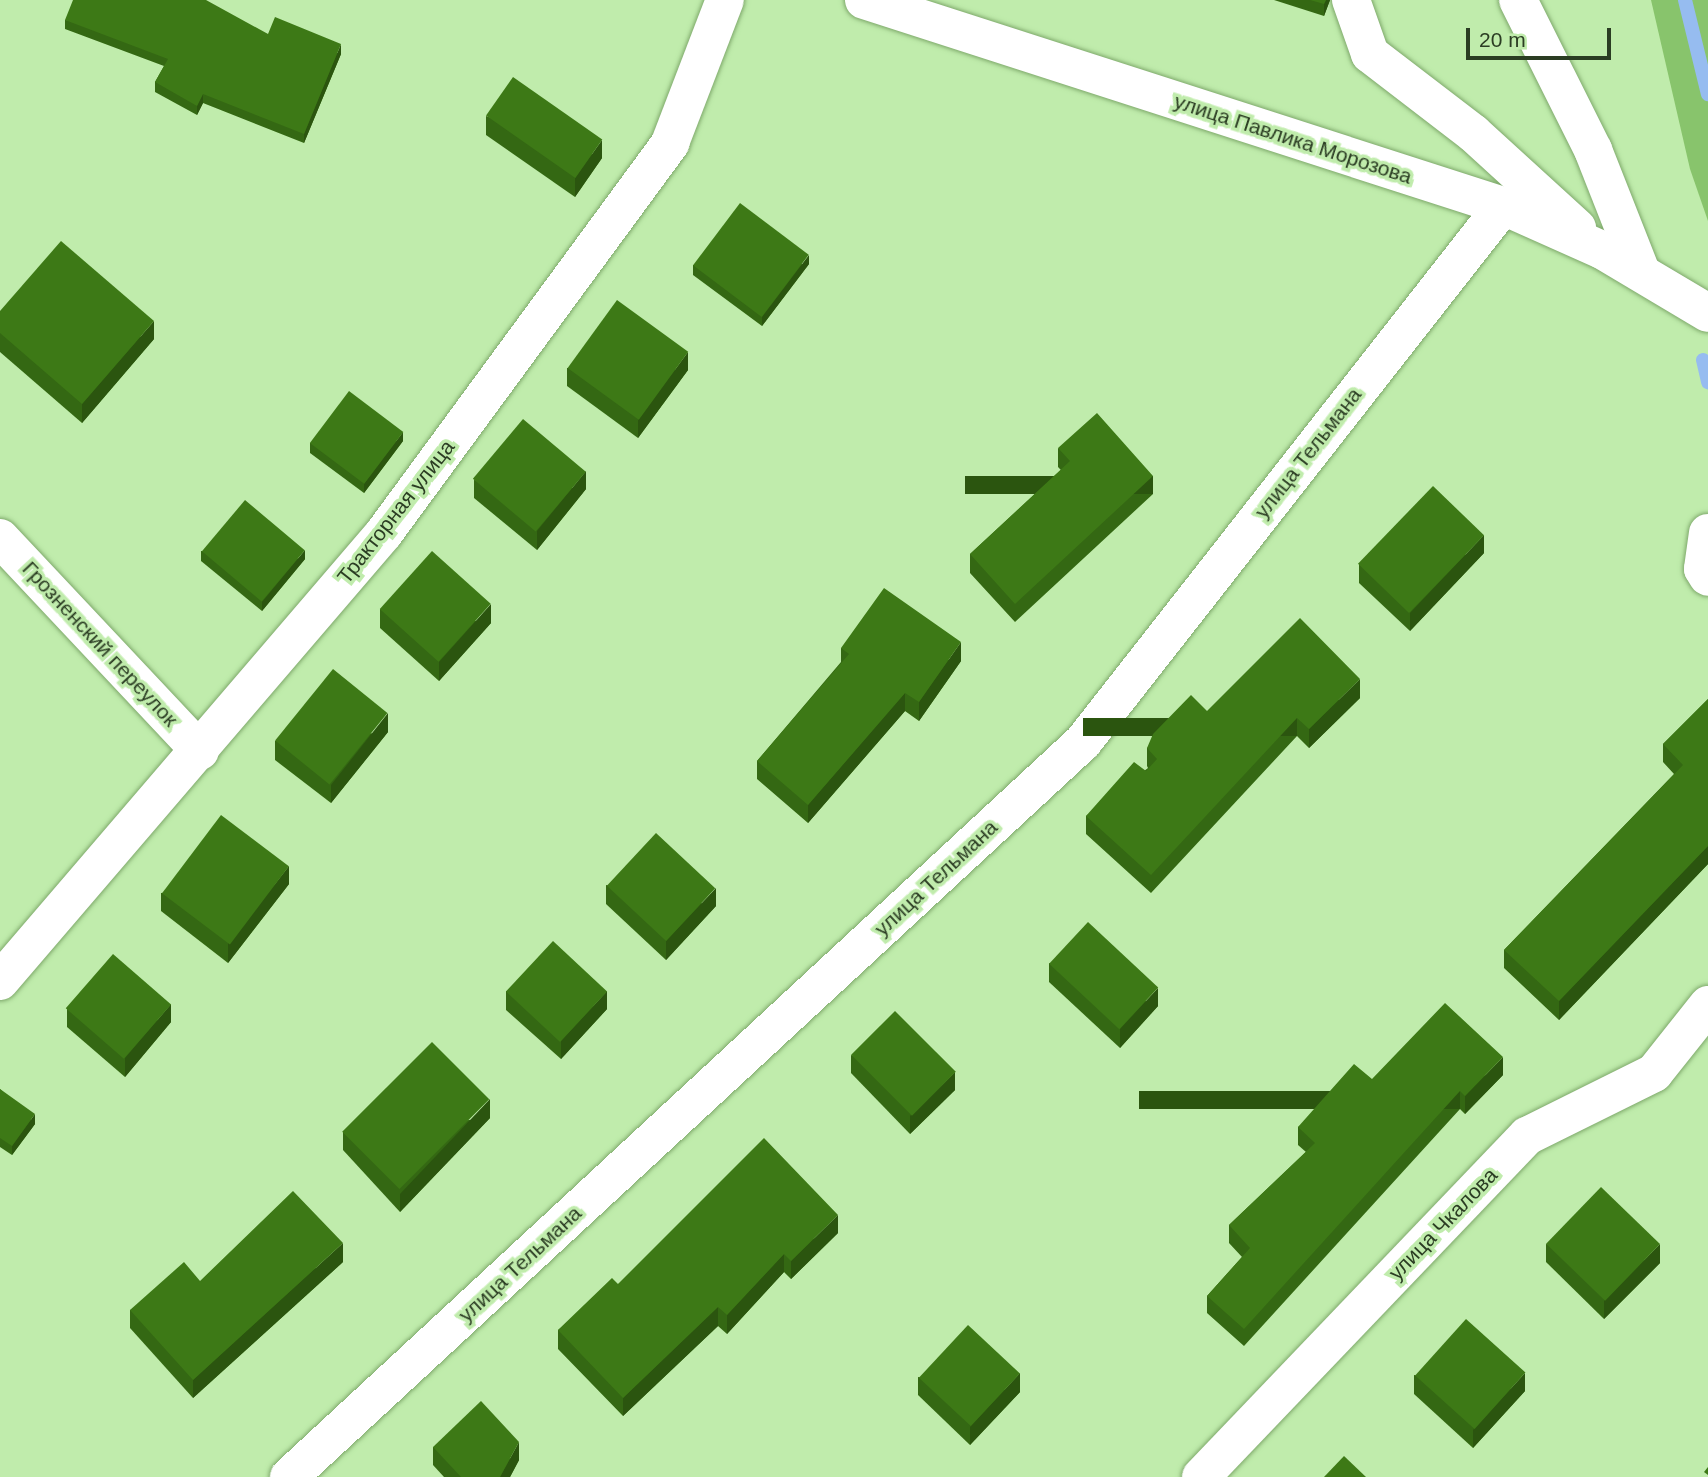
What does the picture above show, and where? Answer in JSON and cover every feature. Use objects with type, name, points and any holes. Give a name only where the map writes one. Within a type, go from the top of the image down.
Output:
[{"type":"street","name":"Тракторная улица","points":[[0,981],[200,751],[384,533],[670,143],[725,0]]},
{"type":"street","name":"улица Павлика Морозова","points":[[863,0],[1503,206],[1602,250],[1708,313]]},
{"type":"street","points":[[1351,0],[1370,54],[1473,133],[1602,250]]},
{"type":"street","points":[[1518,0],[1593,150],[1641,272]]},
{"type":"street","name":"улица Тельмана","points":[[289,1477],[1083,742],[1503,206]]},
{"type":"street","points":[[1708,533],[1703,569],[1708,577]]},
{"type":"street","name":"Грозненский переулок","points":[[0,538],[200,751]]},
{"type":"street","name":"улица Чкалова","points":[[1201,1477],[1527,1136],[1654,1073],[1708,1005]]},
{"type":"green space","points":[[1651,0],[1708,0],[1708,221],[1690,169]]},
{"type":"building","points":[[73,0],[206,0],[268,34],[275,17],[341,44],[304,134],[203,94],[197,106],[155,82],[168,59],[65,20]]},
{"type":"building","points":[[1310,0],[1326,0],[1324,4]]},
{"type":"building","points":[[513,77],[602,140],[575,178],[486,116]]},
{"type":"building","points":[[740,203],[809,255],[762,317],[693,265]]},
{"type":"building","points":[[61,241],[154,321],[82,404],[0,333],[0,311]]},
{"type":"building","points":[[617,300],[688,352],[639,420],[568,368]]},
{"type":"building","points":[[349,391],[403,432],[364,484],[310,443]]},
{"type":"building","points":[[1097,413],[1153,476],[1015,604],[970,554],[1070,461],[1058,448]]},
{"type":"building","points":[[523,419],[586,472],[536,531],[473,479]]},
{"type":"building","points":[[1433,486],[1484,535],[1409,613],[1358,564]]},
{"type":"building","points":[[245,500],[305,550],[262,601],[202,551]]},
{"type":"building","points":[[432,551],[491,604],[439,662],[380,609]]},
{"type":"building","points":[[884,588],[961,642],[919,702],[905,693],[808,805],[757,761],[849,654],[841,648]]},
{"type":"building","points":[[1300,618],[1360,679],[1309,729],[1297,718],[1151,875],[1086,816],[1134,762],[1146,771],[1157,759],[1147,748],[1153,734],[1191,695],[1207,711]]},
{"type":"building","points":[[333,669],[387,713],[330,785],[275,740]]},
{"type":"building","points":[[1708,699],[1708,846],[1559,1001],[1504,950],[1683,765],[1663,744]]},
{"type":"building","points":[[221,815],[289,866],[230,944],[162,893]]},
{"type":"building","points":[[656,833],[715,888],[666,941],[607,886]]},
{"type":"building","points":[[1088,922],[1158,987],[1119,1029],[1049,964]]},
{"type":"building","points":[[553,941],[607,991],[560,1042],[506,991]]},
{"type":"building","points":[[113,954],[171,1005],[124,1059],[66,1008]]},
{"type":"building","points":[[1445,1003],[1503,1057],[1465,1096],[1460,1091],[1244,1329],[1207,1296],[1250,1248],[1229,1225],[1315,1143],[1298,1127],[1354,1064],[1372,1079]]},
{"type":"building","points":[[895,1011],[956,1072],[912,1116],[851,1055]]},
{"type":"building","points":[[432,1042],[489,1099],[399,1189],[342,1132]]},
{"type":"building","points":[[0,1089],[35,1114],[12,1146],[0,1138]]},
{"type":"building","points":[[764,1138],[838,1215],[791,1261],[784,1254],[727,1315],[718,1307],[623,1398],[558,1330],[612,1278],[618,1284]]},
{"type":"building","points":[[1601,1187],[1660,1244],[1605,1301],[1546,1244]]},
{"type":"building","points":[[293,1191],[343,1243],[193,1380],[130,1310],[184,1262],[200,1281]]},
{"type":"building","points":[[1466,1319],[1525,1373],[1475,1429],[1415,1375]]},
{"type":"building","points":[[968,1325],[1020,1373],[971,1426],[919,1378]]},
{"type":"building","points":[[481,1401],[519,1442],[500,1477],[461,1477],[433,1447]]},
{"type":"building","points":[[1344,1456],[1366,1477],[1324,1477]]},
{"type":"waterway","points":[[1685,0],[1708,94]]},
{"type":"waterway","points":[[1703,360],[1708,382]]}]
